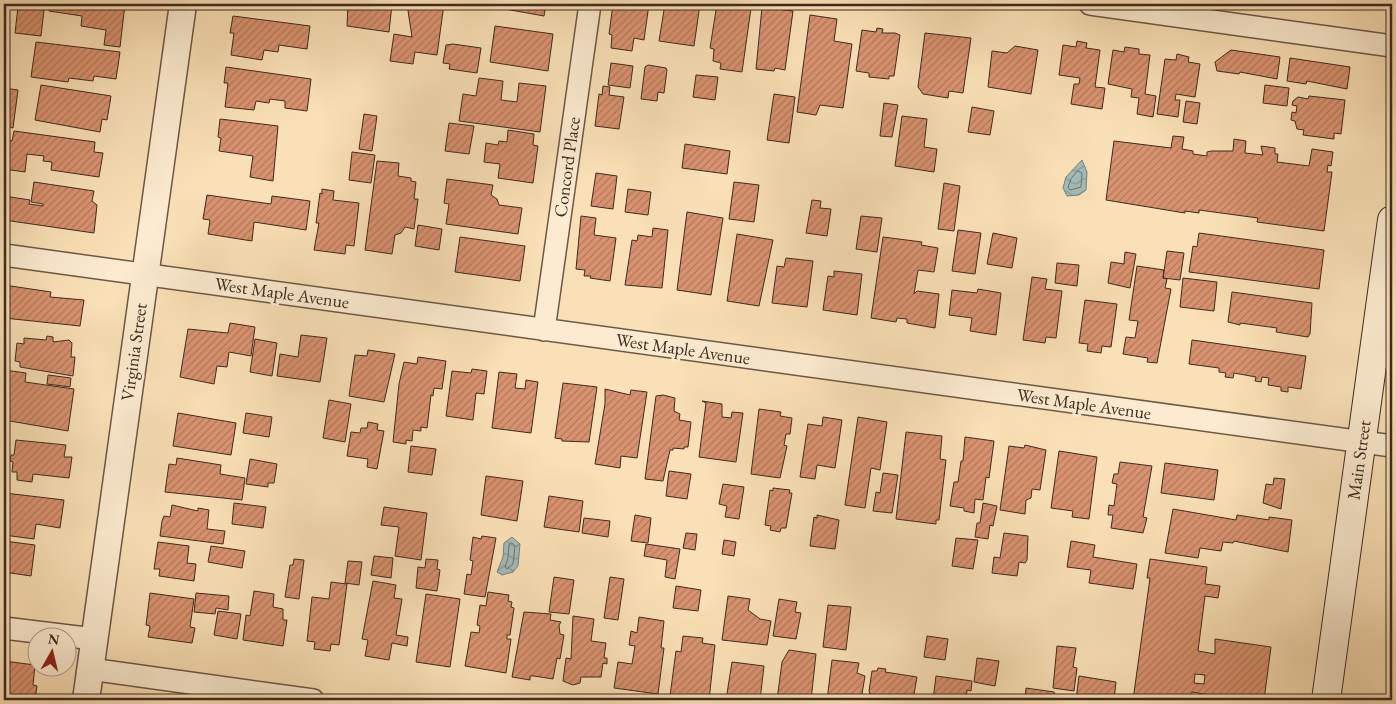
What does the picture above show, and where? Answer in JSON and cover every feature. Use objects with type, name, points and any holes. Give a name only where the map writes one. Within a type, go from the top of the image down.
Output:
[{"type":"main road","name":"Main Street","points":[[1326,700],[1392,220]]},
{"type":"street","name":"Virginia Street","points":[[86,700],[182,4]]},
{"type":"street","name":"Concord Place","points":[[544,330],[590,4]]},
{"type":"street","points":[[1090,4],[1392,46]]},
{"type":"street","name":"West Maple Avenue","points":[[4,255],[1392,446]]},
{"type":"street","points":[[4,628],[94,639]]},
{"type":"street","points":[[90,669],[313,700]]},
{"type":"water","points":[[1082,160],[1087,172],[1086,190],[1079,195],[1067,196],[1063,188],[1066,177]]},
{"type":"water","points":[[512,537],[520,544],[518,566],[513,572],[502,575],[497,572],[503,557],[504,543]]},
{"type":"building","points":[[50,4],[125,4],[120,47],[104,45],[106,30],[81,26],[82,16],[49,11]]},
{"type":"building","points":[[348,4],[392,4],[389,32],[347,26]]},
{"type":"building","points":[[407,4],[444,4],[437,55],[415,52],[413,64],[390,61],[394,34],[412,37]]},
{"type":"building","points":[[477,4],[546,4],[544,16]]},
{"type":"building","points":[[613,4],[649,4],[644,40],[634,38],[632,51],[611,48],[612,35],[609,34]]},
{"type":"building","points":[[665,4],[700,4],[694,46],[659,41]]},
{"type":"building","points":[[717,4],[751,8],[742,72],[720,69],[721,63],[713,61],[714,49],[710,48]]},
{"type":"building","points":[[18,7],[44,10],[41,36],[15,33]]},
{"type":"building","points":[[762,7],[793,11],[785,70],[775,68],[774,71],[756,69]]},
{"type":"building","points":[[810,15],[837,19],[834,41],[852,44],[843,108],[820,105],[816,115],[797,112]]},
{"type":"building","points":[[233,16],[310,26],[307,49],[279,45],[278,52],[264,50],[262,60],[231,55],[234,33],[230,33]]},
{"type":"building","points":[[495,26],[553,34],[548,71],[490,62]]},
{"type":"building","points":[[877,28],[883,29],[882,33],[900,35],[894,76],[889,76],[889,79],[869,77],[869,73],[856,71],[862,30],[876,32]]},
{"type":"building","points":[[925,33],[971,38],[963,93],[949,91],[948,98],[923,94],[918,87]]},
{"type":"building","points":[[1077,41],[1087,43],[1086,48],[1100,50],[1095,87],[1105,88],[1102,109],[1071,104],[1074,84],[1079,84],[1080,78],[1059,75],[1063,45],[1076,47]]},
{"type":"building","points":[[36,42],[120,52],[116,79],[94,76],[93,81],[69,78],[68,82],[31,77]]},
{"type":"building","points":[[453,44],[481,48],[477,73],[449,69],[450,64],[443,63],[446,45]]},
{"type":"building","points":[[1015,46],[1038,50],[1031,94],[988,87],[992,51],[1007,53]]},
{"type":"building","points":[[1125,47],[1139,49],[1139,54],[1150,55],[1145,94],[1156,96],[1153,117],[1137,114],[1139,98],[1131,97],[1132,89],[1108,84],[1113,50],[1124,52]]},
{"type":"building","points":[[1231,50],[1280,57],[1277,79],[1240,72],[1239,74],[1217,71],[1215,62]]},
{"type":"building","points":[[1177,54],[1189,57],[1188,62],[1200,64],[1195,97],[1176,94],[1175,100],[1180,100],[1178,117],[1157,114],[1165,59],[1176,60]]},
{"type":"building","points":[[1290,58],[1350,67],[1347,89],[1307,81],[1306,84],[1287,81]]},
{"type":"building","points":[[611,63],[633,66],[630,88],[608,85]]},
{"type":"building","points":[[648,65],[666,68],[667,70],[664,93],[658,92],[657,101],[641,99],[645,67]]},
{"type":"building","points":[[226,67],[311,79],[307,111],[285,108],[285,101],[270,99],[269,103],[256,101],[254,110],[225,107],[228,83],[224,83]]},
{"type":"building","points":[[696,75],[718,77],[715,100],[693,97]]},
{"type":"building","points":[[479,78],[503,81],[501,100],[517,102],[519,83],[546,86],[540,132],[459,121],[463,94],[476,96]]},
{"type":"building","points":[[41,85],[111,96],[107,120],[102,119],[100,132],[35,120]]},
{"type":"building","points":[[1265,85],[1289,88],[1287,106],[1263,103]]},
{"type":"building","points":[[603,86],[610,87],[609,95],[624,97],[619,129],[595,126],[599,94],[602,95]]},
{"type":"building","points":[[4,88],[18,90],[13,128],[4,126]]},
{"type":"building","points":[[774,94],[795,97],[789,143],[767,140]]},
{"type":"building","points":[[1309,96],[1345,100],[1341,134],[1334,133],[1334,139],[1303,135],[1304,130],[1297,129],[1295,121],[1291,120],[1292,112],[1296,113],[1297,106],[1292,105],[1293,101],[1298,97],[1308,99]]},
{"type":"building","points":[[1186,101],[1200,103],[1197,124],[1183,122]]},
{"type":"building","points":[[884,103],[898,105],[892,137],[880,136]]},
{"type":"building","points":[[972,107],[994,111],[990,135],[968,132]]},
{"type":"building","points":[[364,114],[377,116],[372,151],[359,149]]},
{"type":"building","points":[[902,116],[927,119],[924,147],[937,149],[934,172],[895,166]]},
{"type":"building","points":[[220,119],[278,126],[273,181],[250,177],[253,156],[219,151],[221,138],[218,137]]},
{"type":"building","points":[[449,123],[474,126],[469,154],[445,151]]},
{"type":"building","points":[[508,130],[534,134],[533,145],[538,146],[533,183],[498,178],[500,164],[484,162],[486,143],[498,145],[499,141],[507,142]]},
{"type":"building","points":[[14,131],[95,142],[94,152],[103,153],[99,177],[51,170],[52,162],[43,161],[44,156],[27,154],[25,172],[4,169],[4,139],[12,141]]},
{"type":"building","points":[[1173,136],[1184,137],[1182,149],[1193,151],[1193,154],[1207,156],[1207,152],[1211,151],[1233,151],[1234,139],[1246,141],[1245,153],[1263,155],[1261,146],[1275,148],[1275,154],[1278,154],[1277,162],[1309,166],[1312,149],[1333,152],[1331,166],[1328,165],[1327,172],[1332,172],[1324,231],[1257,222],[1258,218],[1199,210],[1199,213],[1185,211],[1185,213],[1106,200],[1114,141],[1171,148]]},
{"type":"building","points":[[685,144],[730,151],[727,174],[682,168]]},
{"type":"building","points":[[352,152],[375,155],[371,183],[349,180]]},
{"type":"building","points":[[377,161],[399,163],[398,176],[411,178],[411,181],[416,182],[414,199],[418,199],[414,229],[405,227],[401,233],[395,235],[392,254],[365,250]]},
{"type":"building","points":[[596,173],[617,176],[613,209],[591,206]]},
{"type":"building","points":[[447,179],[493,185],[491,195],[497,199],[499,205],[522,208],[518,234],[446,224],[449,204],[444,203]]},
{"type":"building","points":[[34,182],[94,191],[92,201],[97,205],[94,233],[4,220],[4,196],[30,200],[29,204],[43,206],[43,204],[31,202]]},
{"type":"building","points":[[734,182],[759,185],[754,222],[729,219]]},
{"type":"building","points":[[944,183],[960,186],[954,231],[938,229]]},
{"type":"building","points":[[322,189],[334,191],[333,200],[359,203],[354,246],[346,245],[345,254],[314,250],[319,223],[316,223]]},
{"type":"building","points":[[628,189],[651,192],[648,215],[625,212]]},
{"type":"building","points":[[207,195],[271,204],[272,196],[310,201],[306,230],[254,222],[252,241],[208,234],[210,220],[203,219]]},
{"type":"building","points":[[812,200],[821,201],[820,208],[831,209],[827,236],[806,233]]},
{"type":"building","points":[[687,212],[723,218],[711,295],[677,290]]},
{"type":"building","points":[[581,216],[596,218],[594,235],[616,238],[610,281],[584,276],[585,270],[576,269]]},
{"type":"building","points":[[861,216],[882,218],[877,252],[856,249]]},
{"type":"building","points":[[418,225],[442,229],[439,250],[415,246]]},
{"type":"building","points":[[653,228],[668,230],[662,288],[625,285],[632,240],[637,241],[638,235],[652,237]]},
{"type":"building","points":[[958,230],[981,233],[975,274],[952,271]]},
{"type":"building","points":[[993,233],[1017,238],[1012,268],[987,264]]},
{"type":"building","points":[[1199,233],[1324,250],[1319,289],[1189,272],[1193,246],[1197,247]]},
{"type":"building","points":[[737,234],[773,240],[759,306],[727,301]]},
{"type":"building","points":[[460,237],[525,246],[520,281],[455,272]]},
{"type":"building","points":[[883,237],[922,242],[921,245],[938,248],[934,272],[918,270],[914,294],[917,291],[939,294],[935,328],[907,323],[907,319],[897,318],[896,322],[871,318]]},
{"type":"building","points":[[1167,251],[1184,253],[1180,280],[1163,278]]},
{"type":"building","points":[[1125,252],[1136,254],[1130,288],[1108,283],[1111,262],[1124,264]]},
{"type":"building","points":[[786,258],[813,261],[807,307],[772,303],[777,266],[784,267]]},
{"type":"building","points":[[1057,263],[1079,265],[1077,286],[1055,283]]},
{"type":"building","points":[[1137,266],[1164,270],[1163,278],[1167,279],[1165,288],[1171,289],[1157,363],[1147,362],[1148,358],[1123,354],[1126,337],[1135,338],[1138,321],[1129,320]]},
{"type":"building","points":[[834,271],[862,274],[857,315],[823,310],[828,276],[834,277]]},
{"type":"building","points":[[1032,277],[1047,279],[1045,289],[1062,291],[1056,338],[1046,337],[1045,343],[1023,340]]},
{"type":"building","points":[[1183,278],[1217,282],[1214,311],[1180,307]]},
{"type":"building","points":[[4,285],[51,292],[50,297],[84,300],[80,326],[4,318]]},
{"type":"building","points":[[978,289],[1001,293],[996,335],[970,331],[972,318],[949,315],[952,290],[977,293]]},
{"type":"building","points":[[1232,292],[1312,303],[1310,334],[1308,337],[1276,332],[1277,328],[1240,323],[1240,325],[1228,322]]},
{"type":"building","points":[[1085,300],[1117,304],[1111,347],[1102,346],[1101,353],[1087,351],[1088,344],[1079,343]]},
{"type":"building","points":[[4,322],[9,323],[6,346],[4,346]]},
{"type":"building","points":[[230,323],[255,327],[251,356],[229,352],[227,367],[217,366],[214,384],[180,377],[188,329],[228,333]]},
{"type":"building","points":[[301,335],[327,338],[320,382],[277,376],[280,354],[298,357]]},
{"type":"building","points":[[47,336],[53,337],[53,342],[69,340],[72,343],[71,357],[75,357],[73,376],[20,367],[20,362],[15,361],[17,343],[24,344],[24,338],[46,340]]},
{"type":"building","points":[[255,339],[277,343],[272,376],[250,372]]},
{"type":"building","points":[[1192,340],[1306,356],[1301,389],[1288,387],[1288,392],[1281,391],[1281,387],[1268,385],[1269,378],[1262,377],[1261,382],[1255,381],[1256,377],[1234,373],[1233,378],[1225,377],[1226,373],[1219,372],[1219,368],[1189,364]]},
{"type":"building","points":[[368,350],[395,354],[384,402],[349,396],[355,355],[367,356]]},
{"type":"building","points":[[418,357],[446,361],[442,389],[434,388],[433,396],[431,395],[427,428],[421,427],[421,431],[413,430],[412,441],[406,440],[406,444],[393,442],[399,384],[404,362],[417,364]]},
{"type":"building","points":[[472,369],[487,371],[484,394],[476,393],[473,420],[446,416],[452,371],[471,373]]},
{"type":"building","points":[[4,370],[26,373],[25,382],[74,389],[68,431],[4,420],[6,393],[4,392]]},
{"type":"building","points":[[499,372],[517,374],[515,388],[525,389],[526,380],[538,382],[531,433],[492,428]]},
{"type":"building","points":[[48,375],[71,378],[70,387],[47,384]]},
{"type":"building","points":[[563,383],[597,387],[589,442],[562,441],[562,439],[555,438]]},
{"type":"building","points":[[605,389],[630,395],[631,390],[647,392],[637,458],[621,456],[620,468],[595,464],[605,404]]},
{"type":"building","points":[[663,395],[675,398],[674,411],[680,414],[679,420],[691,422],[688,447],[670,450],[663,481],[645,479],[656,396]]},
{"type":"building","points":[[329,400],[351,404],[345,442],[323,438]]},
{"type":"building","points":[[702,401],[722,404],[722,417],[731,418],[732,412],[743,413],[736,462],[699,457],[706,403]]},
{"type":"building","points":[[759,409],[781,412],[780,416],[792,418],[790,434],[786,434],[784,445],[787,446],[780,478],[751,474]]},
{"type":"building","points":[[178,413],[236,423],[231,455],[173,446]]},
{"type":"building","points":[[246,413],[272,417],[269,437],[243,433]]},
{"type":"building","points":[[823,417],[842,420],[835,468],[817,465],[815,479],[800,477],[808,424],[822,426]]},
{"type":"building","points":[[858,417],[887,422],[880,470],[871,468],[865,508],[845,505]]},
{"type":"building","points":[[368,422],[378,424],[377,430],[384,431],[377,469],[367,467],[368,459],[347,456],[351,432],[360,433],[361,428],[367,428]]},
{"type":"building","points":[[906,432],[942,436],[940,459],[946,460],[939,520],[936,520],[936,524],[896,519]]},
{"type":"building","points":[[965,437],[994,441],[989,478],[986,477],[983,500],[975,499],[974,513],[964,511],[964,508],[950,506],[954,482],[958,482],[961,461],[963,461]]},
{"type":"building","points":[[16,440],[66,445],[64,457],[72,457],[69,478],[33,474],[32,482],[17,480],[17,472],[12,472],[13,462],[10,461],[11,455],[14,455]]},
{"type":"building","points":[[1025,445],[1046,450],[1040,490],[1032,489],[1031,498],[1026,500],[1025,514],[1000,510],[1009,446],[1024,448]]},
{"type":"building","points":[[411,446],[436,449],[432,475],[408,472]]},
{"type":"building","points":[[1059,451],[1097,457],[1089,519],[1072,517],[1073,511],[1051,508]]},
{"type":"building","points":[[177,458],[221,465],[220,474],[245,478],[242,500],[165,492],[169,464],[176,465]]},
{"type":"building","points":[[250,459],[277,464],[274,483],[268,483],[268,487],[246,484]]},
{"type":"building","points":[[1120,462],[1152,466],[1143,517],[1147,518],[1143,533],[1111,528],[1113,515],[1108,515],[1109,505],[1114,506],[1117,484],[1112,483],[1114,474],[1118,474]]},
{"type":"building","points":[[1165,463],[1218,470],[1214,500],[1161,493]]},
{"type":"building","points":[[669,471],[691,474],[687,499],[666,496]]},
{"type":"building","points":[[883,473],[898,475],[892,513],[873,511],[876,492],[880,493]]},
{"type":"building","points":[[486,476],[523,481],[517,521],[481,515]]},
{"type":"building","points":[[1274,478],[1285,479],[1281,509],[1263,503],[1266,484],[1273,485]]},
{"type":"building","points":[[723,484],[744,487],[739,519],[725,517],[727,506],[719,504]]},
{"type":"building","points":[[773,488],[790,490],[789,493],[792,493],[786,528],[781,528],[780,532],[770,530],[771,526],[765,525],[770,490],[773,491]]},
{"type":"building","points":[[5,493],[64,500],[60,528],[36,524],[34,539],[4,535]]},
{"type":"building","points":[[549,496],[583,501],[579,532],[544,527]]},
{"type":"building","points":[[234,503],[266,507],[263,528],[232,524]]},
{"type":"building","points":[[983,503],[997,506],[993,526],[990,525],[988,539],[975,537],[977,523],[980,523]]},
{"type":"building","points":[[172,505],[198,511],[198,508],[209,510],[207,529],[225,531],[223,544],[160,536],[162,521],[164,516],[170,517]]},
{"type":"building","points":[[384,507],[427,513],[421,560],[395,556],[399,527],[381,525]]},
{"type":"building","points":[[1173,509],[1236,520],[1237,515],[1269,520],[1269,517],[1292,520],[1288,552],[1234,541],[1233,543],[1223,542],[1221,551],[1200,548],[1198,558],[1165,553]]},
{"type":"building","points":[[635,515],[651,518],[648,543],[631,541]]},
{"type":"building","points":[[817,515],[839,520],[835,549],[810,546],[814,517],[817,518]]},
{"type":"building","points":[[584,518],[610,521],[608,537],[582,533]]},
{"type":"building","points":[[686,533],[697,534],[695,550],[683,548]]},
{"type":"building","points":[[1004,533],[1028,536],[1027,560],[1025,563],[1019,562],[1017,576],[992,573],[994,557],[1000,558]]},
{"type":"building","points":[[482,536],[496,538],[485,597],[464,594],[467,574],[471,575],[473,561],[470,560],[473,537],[481,539]]},
{"type":"building","points":[[956,538],[978,540],[973,569],[952,566]]},
{"type":"building","points":[[724,540],[736,542],[734,556],[722,554]]},
{"type":"building","points":[[4,541],[35,545],[31,576],[4,572]]},
{"type":"building","points":[[1071,541],[1095,545],[1093,557],[1137,564],[1133,589],[1089,583],[1091,570],[1067,567]]},
{"type":"building","points":[[158,542],[189,546],[187,563],[196,564],[194,581],[159,576],[160,569],[154,569]]},
{"type":"building","points":[[646,544],[680,549],[675,579],[665,577],[667,560],[644,556]]},
{"type":"building","points":[[211,546],[245,551],[242,568],[208,562]]},
{"type":"building","points":[[374,556],[393,558],[391,578],[371,575]]},
{"type":"building","points":[[294,559],[304,560],[299,599],[285,597],[290,565],[293,565]]},
{"type":"building","points":[[426,559],[438,560],[437,569],[440,570],[437,591],[416,588],[418,567],[425,568]]},
{"type":"building","points":[[1150,559],[1207,567],[1205,584],[1220,586],[1218,598],[1205,596],[1198,651],[1215,654],[1215,639],[1271,647],[1264,700],[1208,700],[1209,695],[1192,692],[1191,700],[1133,700],[1150,578],[1147,578]],"holes":[[[1195,674],[1205,675],[1204,684],[1194,683]]]},
{"type":"building","points":[[348,561],[362,562],[359,585],[345,583]]},
{"type":"building","points":[[554,577],[574,580],[569,614],[549,612]]},
{"type":"building","points":[[610,577],[624,579],[618,620],[604,618]]},
{"type":"building","points":[[373,581],[396,585],[394,598],[402,599],[396,635],[408,637],[407,646],[392,643],[389,660],[365,656],[368,640],[362,639]]},
{"type":"building","points":[[331,582],[347,584],[339,645],[331,644],[330,651],[314,649],[315,642],[307,641],[312,597],[329,599]]},
{"type":"building","points":[[676,586],[701,590],[698,611],[673,608]]},
{"type":"building","points":[[254,591],[274,594],[273,607],[283,609],[283,620],[287,620],[283,646],[243,640],[246,615],[250,616]]},
{"type":"building","points":[[488,592],[509,595],[508,601],[512,602],[511,607],[514,608],[510,635],[507,635],[507,639],[511,639],[506,673],[465,666],[471,632],[479,633],[480,626],[477,625],[480,605],[486,606]]},
{"type":"building","points":[[150,593],[194,599],[190,627],[195,628],[192,643],[148,637],[150,626],[146,625]]},
{"type":"building","points":[[196,593],[229,596],[228,610],[216,608],[215,614],[194,612]]},
{"type":"building","points":[[426,594],[460,599],[450,667],[416,662]]},
{"type":"building","points":[[728,596],[750,599],[748,610],[760,619],[771,621],[767,645],[722,640]]},
{"type":"building","points":[[779,599],[797,602],[795,612],[801,613],[796,639],[773,636]]},
{"type":"building","points":[[828,605],[851,607],[846,650],[823,647]]},
{"type":"building","points":[[218,611],[241,614],[237,639],[214,635]]},
{"type":"building","points":[[524,612],[551,614],[550,620],[561,622],[559,625],[560,634],[564,635],[560,659],[557,658],[553,679],[530,676],[530,680],[512,677]]},
{"type":"building","points":[[573,616],[594,619],[591,641],[606,643],[604,658],[607,658],[607,664],[603,663],[601,677],[581,677],[580,683],[573,685],[563,681],[566,658],[571,659]]},
{"type":"building","points":[[639,617],[664,621],[661,648],[664,648],[658,694],[614,688],[618,662],[632,664],[635,646],[629,645],[631,631],[637,633]]},
{"type":"building","points":[[683,636],[703,638],[702,643],[715,645],[709,700],[691,700],[670,696],[676,651],[681,652]]},
{"type":"building","points":[[927,636],[948,639],[945,660],[924,657]]},
{"type":"building","points":[[1057,646],[1076,648],[1073,667],[1077,668],[1074,691],[1053,688]]},
{"type":"building","points":[[789,650],[816,654],[811,700],[777,700],[782,662]]},
{"type":"building","points":[[977,658],[999,661],[995,686],[974,682]]},
{"type":"building","points":[[832,660],[859,663],[857,673],[865,676],[861,700],[827,700]]},
{"type":"building","points":[[4,661],[28,664],[28,676],[34,676],[33,685],[37,686],[35,700],[4,699]]},
{"type":"building","points":[[732,662],[764,666],[760,700],[726,700]]},
{"type":"building","points":[[878,668],[886,669],[885,672],[917,677],[913,700],[877,700],[878,695],[870,694],[872,671],[877,671]]},
{"type":"building","points":[[1392,671],[1392,693],[1388,692]]},
{"type":"building","points":[[936,676],[972,681],[971,691],[967,690],[966,700],[933,700]]},
{"type":"building","points":[[1079,676],[1116,682],[1114,700],[1076,700]]},
{"type":"building","points":[[1026,688],[1054,692],[1058,700],[1025,700]]}]
